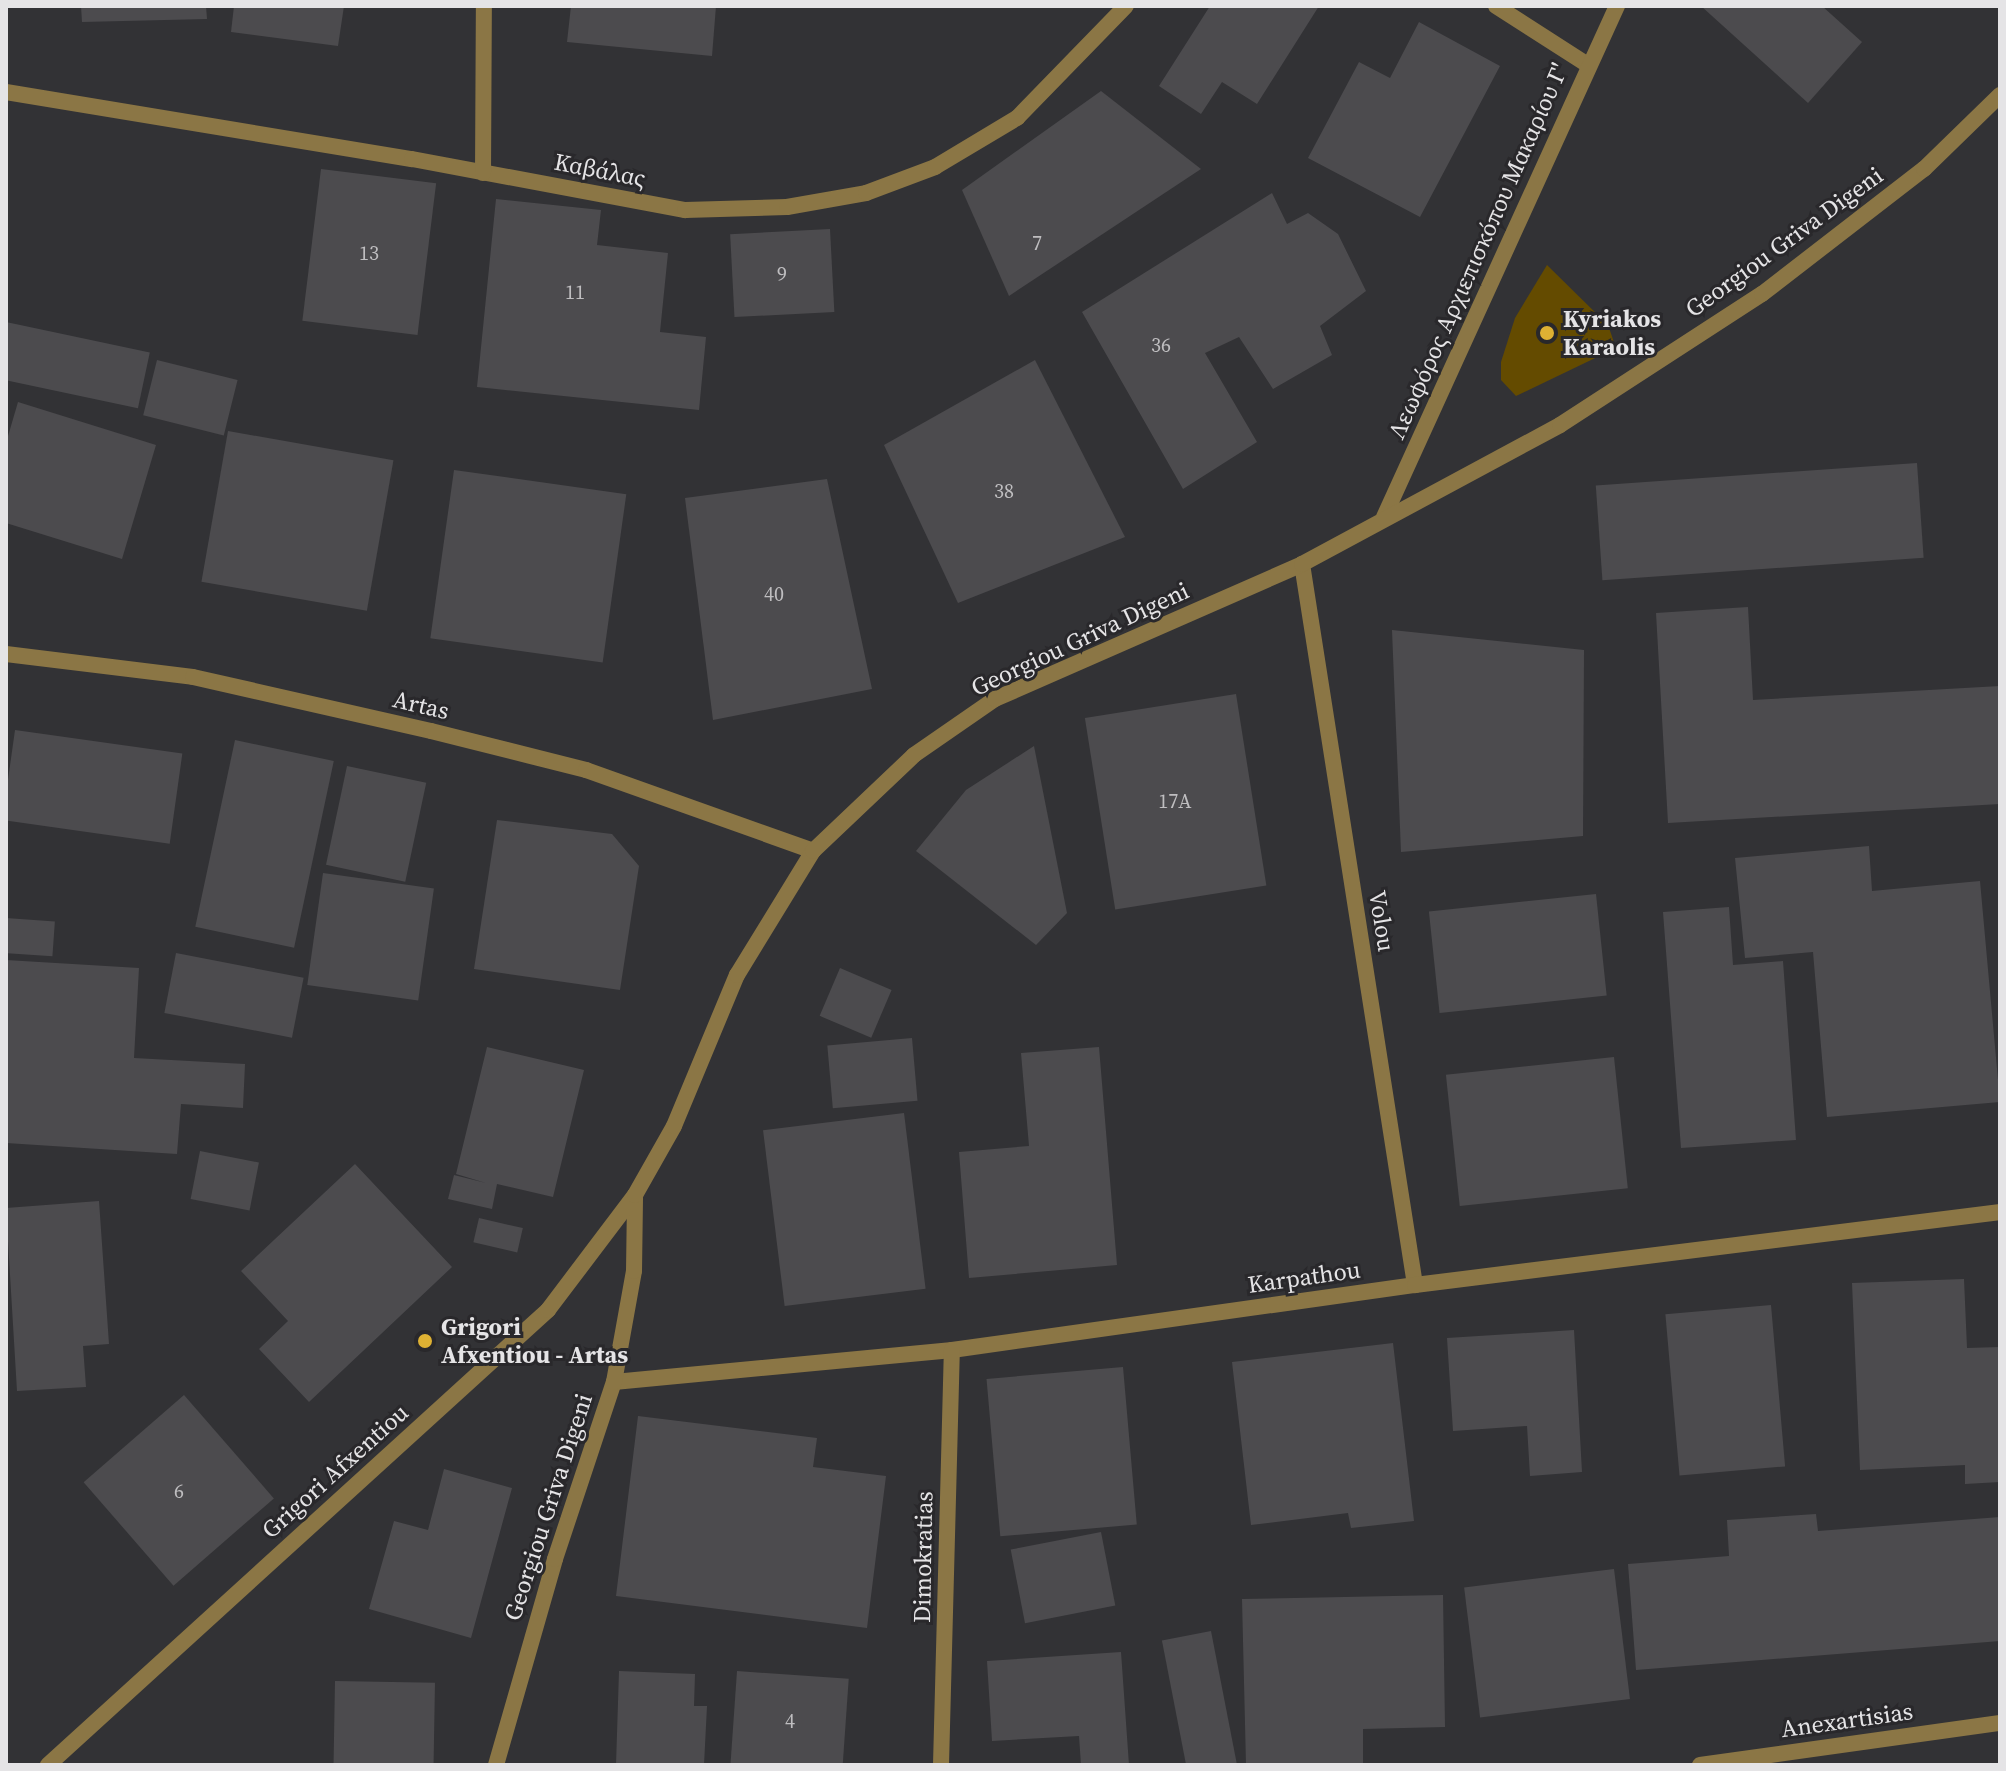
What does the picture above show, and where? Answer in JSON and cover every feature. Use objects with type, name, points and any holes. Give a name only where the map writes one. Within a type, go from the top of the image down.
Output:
[{"type":"street","points":[[483,173],[484,6]]},
{"type":"street","name":"Καβάλας","points":[[6,92],[685,210],[787,207],[866,193],[935,167],[1017,118],[1126,6]]},
{"type":"street","points":[[1496,6],[1588,65]]},
{"type":"street","name":"Λεωφόρος Αρχιεπισκόπου Μακαρίου Γ'","points":[[1384,517],[1617,6]]},
{"type":"street","name":"Georgiou Griva Digeni","points":[[496,1765],[555,1559],[614,1382],[634,1271],[635,1195],[674,1126],[737,975],[813,851],[914,755],[995,699],[1302,564],[1384,517],[1560,425],[1762,294],[1924,169],[2000,95]]},
{"type":"street","name":"Volou","points":[[1302,564],[1415,1285]]},
{"type":"street","name":"Artas","points":[[6,654],[193,677],[445,735],[586,770],[813,851]]},
{"type":"street","name":"Grigori Afxentiou","points":[[48,1765],[548,1310],[635,1195]]},
{"type":"street","name":"Karpathou","points":[[614,1382],[952,1350],[1415,1285],[2000,1212]]},
{"type":"street","name":"Dimokratias","points":[[941,1765],[952,1350]]},
{"type":"street","name":"Anexartisias","points":[[1700,1765],[2000,1723]]},
{"type":"shaded area","points":[[1547,265],[1608,325],[1616,348],[1516,396],[1501,380],[1501,362],[1515,318]]},
{"type":"building","points":[[81,6],[206,6],[207,19],[82,22]]},
{"type":"building","points":[[234,6],[344,6],[338,46],[231,32]]},
{"type":"building","points":[[571,6],[716,6],[712,56],[567,42]]},
{"type":"building","points":[[1210,6],[1319,6],[1257,104],[1222,82],[1201,114],[1159,86]]},
{"type":"building","points":[[1701,6],[1822,6],[1862,42],[1808,103]]},
{"type":"building","points":[[1419,22],[1500,66],[1420,217],[1308,158],[1359,62],[1390,78]]},
{"type":"building","points":[[1101,91],[1201,169],[1009,296],[962,190]]},
{"type":"building","points":[[321,169],[436,183],[417,335],[302,321]]},
{"type":"building","points":[[1272,193],[1287,224],[1308,213],[1338,234],[1366,291],[1320,326],[1332,355],[1273,389],[1239,337],[1205,353],[1257,442],[1183,489],[1082,312]]},
{"type":"building","points":[[496,199],[601,210],[597,245],[668,253],[660,332],[706,337],[699,410],[477,387]]},
{"type":"building","points":[[830,229],[834,312],[734,317],[730,234]]},
{"type":"building","points":[[6,322],[150,353],[138,408],[6,380]]},
{"type":"building","points":[[157,360],[238,380],[224,435],[143,415]]},
{"type":"building","points":[[1035,360],[1125,537],[958,603],[884,445]]},
{"type":"building","points":[[18,402],[156,445],[122,559],[6,523],[6,443]]},
{"type":"building","points":[[228,431],[393,460],[367,611],[201,582]]},
{"type":"building","points":[[1917,463],[1924,558],[1602,580],[1596,485]]},
{"type":"building","points":[[454,470],[626,494],[603,663],[430,638]]},
{"type":"building","points":[[827,479],[872,689],[713,720],[685,498]]},
{"type":"building","points":[[1748,607],[1753,700],[2000,686],[2000,804],[1668,823],[1656,613]]},
{"type":"building","points":[[1392,630],[1584,650],[1583,836],[1401,852]]},
{"type":"building","points":[[1236,694],[1266,886],[1115,910],[1085,718]]},
{"type":"building","points":[[15,730],[182,754],[170,844],[6,821],[6,794]]},
{"type":"building","points":[[235,740],[334,761],[294,948],[195,927]]},
{"type":"building","points":[[1034,746],[1067,913],[1036,945],[916,851],[966,790]]},
{"type":"building","points":[[347,766],[426,783],[405,882],[326,865]]},
{"type":"building","points":[[497,820],[612,834],[639,866],[620,990],[474,969]]},
{"type":"building","points":[[1869,846],[1872,891],[1980,881],[2000,1102],[1827,1117],[1813,952],[1745,958],[1735,858]]},
{"type":"building","points":[[323,873],[434,889],[418,1000],[307,985]]},
{"type":"building","points":[[1596,894],[1607,995],[1440,1013],[1429,912]]},
{"type":"building","points":[[1729,907],[1733,965],[1783,961],[1796,1140],[1681,1148],[1663,912]]},
{"type":"building","points":[[6,918],[55,921],[52,956],[6,953]]},
{"type":"building","points":[[176,953],[304,978],[292,1038],[164,1013]]},
{"type":"building","points":[[6,960],[139,968],[134,1058],[245,1064],[243,1108],[181,1104],[177,1154],[6,1143]]},
{"type":"building","points":[[840,968],[892,990],[871,1038],[820,1016]]},
{"type":"building","points":[[912,1038],[917,1101],[833,1108],[827,1045]]},
{"type":"building","points":[[487,1047],[584,1070],[553,1197],[497,1184],[492,1209],[448,1199],[454,1175],[486,1183],[456,1174]]},
{"type":"building","points":[[1099,1047],[1117,1265],[969,1278],[959,1152],[1029,1146],[1021,1053]]},
{"type":"building","points":[[1614,1057],[1628,1188],[1460,1206],[1446,1075]]},
{"type":"building","points":[[904,1113],[926,1289],[785,1306],[763,1130]]},
{"type":"building","points":[[200,1151],[259,1162],[250,1211],[191,1199]]},
{"type":"building","points":[[355,1164],[452,1267],[309,1402],[259,1349],[288,1321],[241,1271]]},
{"type":"building","points":[[99,1201],[109,1344],[83,1346],[86,1387],[17,1391],[6,1208]]},
{"type":"building","points":[[479,1218],[523,1228],[517,1252],[473,1242]]},
{"type":"building","points":[[1964,1279],[1967,1348],[2000,1347],[2000,1482],[1965,1484],[1965,1465],[1860,1470],[1852,1283]]},
{"type":"building","points":[[1771,1305],[1785,1466],[1680,1476],[1665,1314]]},
{"type":"building","points":[[1574,1330],[1582,1472],[1530,1476],[1527,1426],[1453,1431],[1447,1338]]},
{"type":"building","points":[[1393,1343],[1414,1521],[1351,1528],[1348,1513],[1251,1525],[1232,1362]]},
{"type":"building","points":[[1123,1367],[1137,1524],[1000,1536],[987,1379]]},
{"type":"building","points":[[184,1395],[274,1498],[174,1586],[84,1482]]},
{"type":"building","points":[[638,1416],[817,1438],[813,1467],[886,1476],[867,1628],[616,1596]]},
{"type":"building","points":[[444,1469],[512,1488],[471,1638],[369,1609],[394,1521],[428,1530]]},
{"type":"building","points":[[1816,1514],[1818,1531],[2000,1517],[2000,1641],[1636,1670],[1628,1564],[1729,1556],[1727,1520]]},
{"type":"building","points":[[1101,1532],[1115,1606],[1025,1623],[1011,1550]]},
{"type":"building","points":[[1614,1569],[1630,1699],[1480,1717],[1464,1587]]},
{"type":"building","points":[[1443,1595],[1445,1727],[1363,1729],[1363,1763],[1246,1765],[1242,1599]]},
{"type":"building","points":[[1211,1631],[1237,1765],[1186,1765],[1162,1641]]},
{"type":"building","points":[[1121,1652],[1129,1765],[1081,1765],[1079,1736],[992,1741],[987,1661]]},
{"type":"building","points":[[619,1671],[695,1674],[694,1706],[707,1706],[704,1765],[616,1765]]},
{"type":"building","points":[[737,1671],[849,1679],[843,1765],[730,1765]]},
{"type":"building","points":[[335,1681],[435,1683],[434,1765],[334,1765]]},
{"type":"place","name":"Kyriakos Karaolis","points":[[1547,333]]},
{"type":"place","name":"Grigori Afxentiou - Artas","points":[[425,1341]]}]
